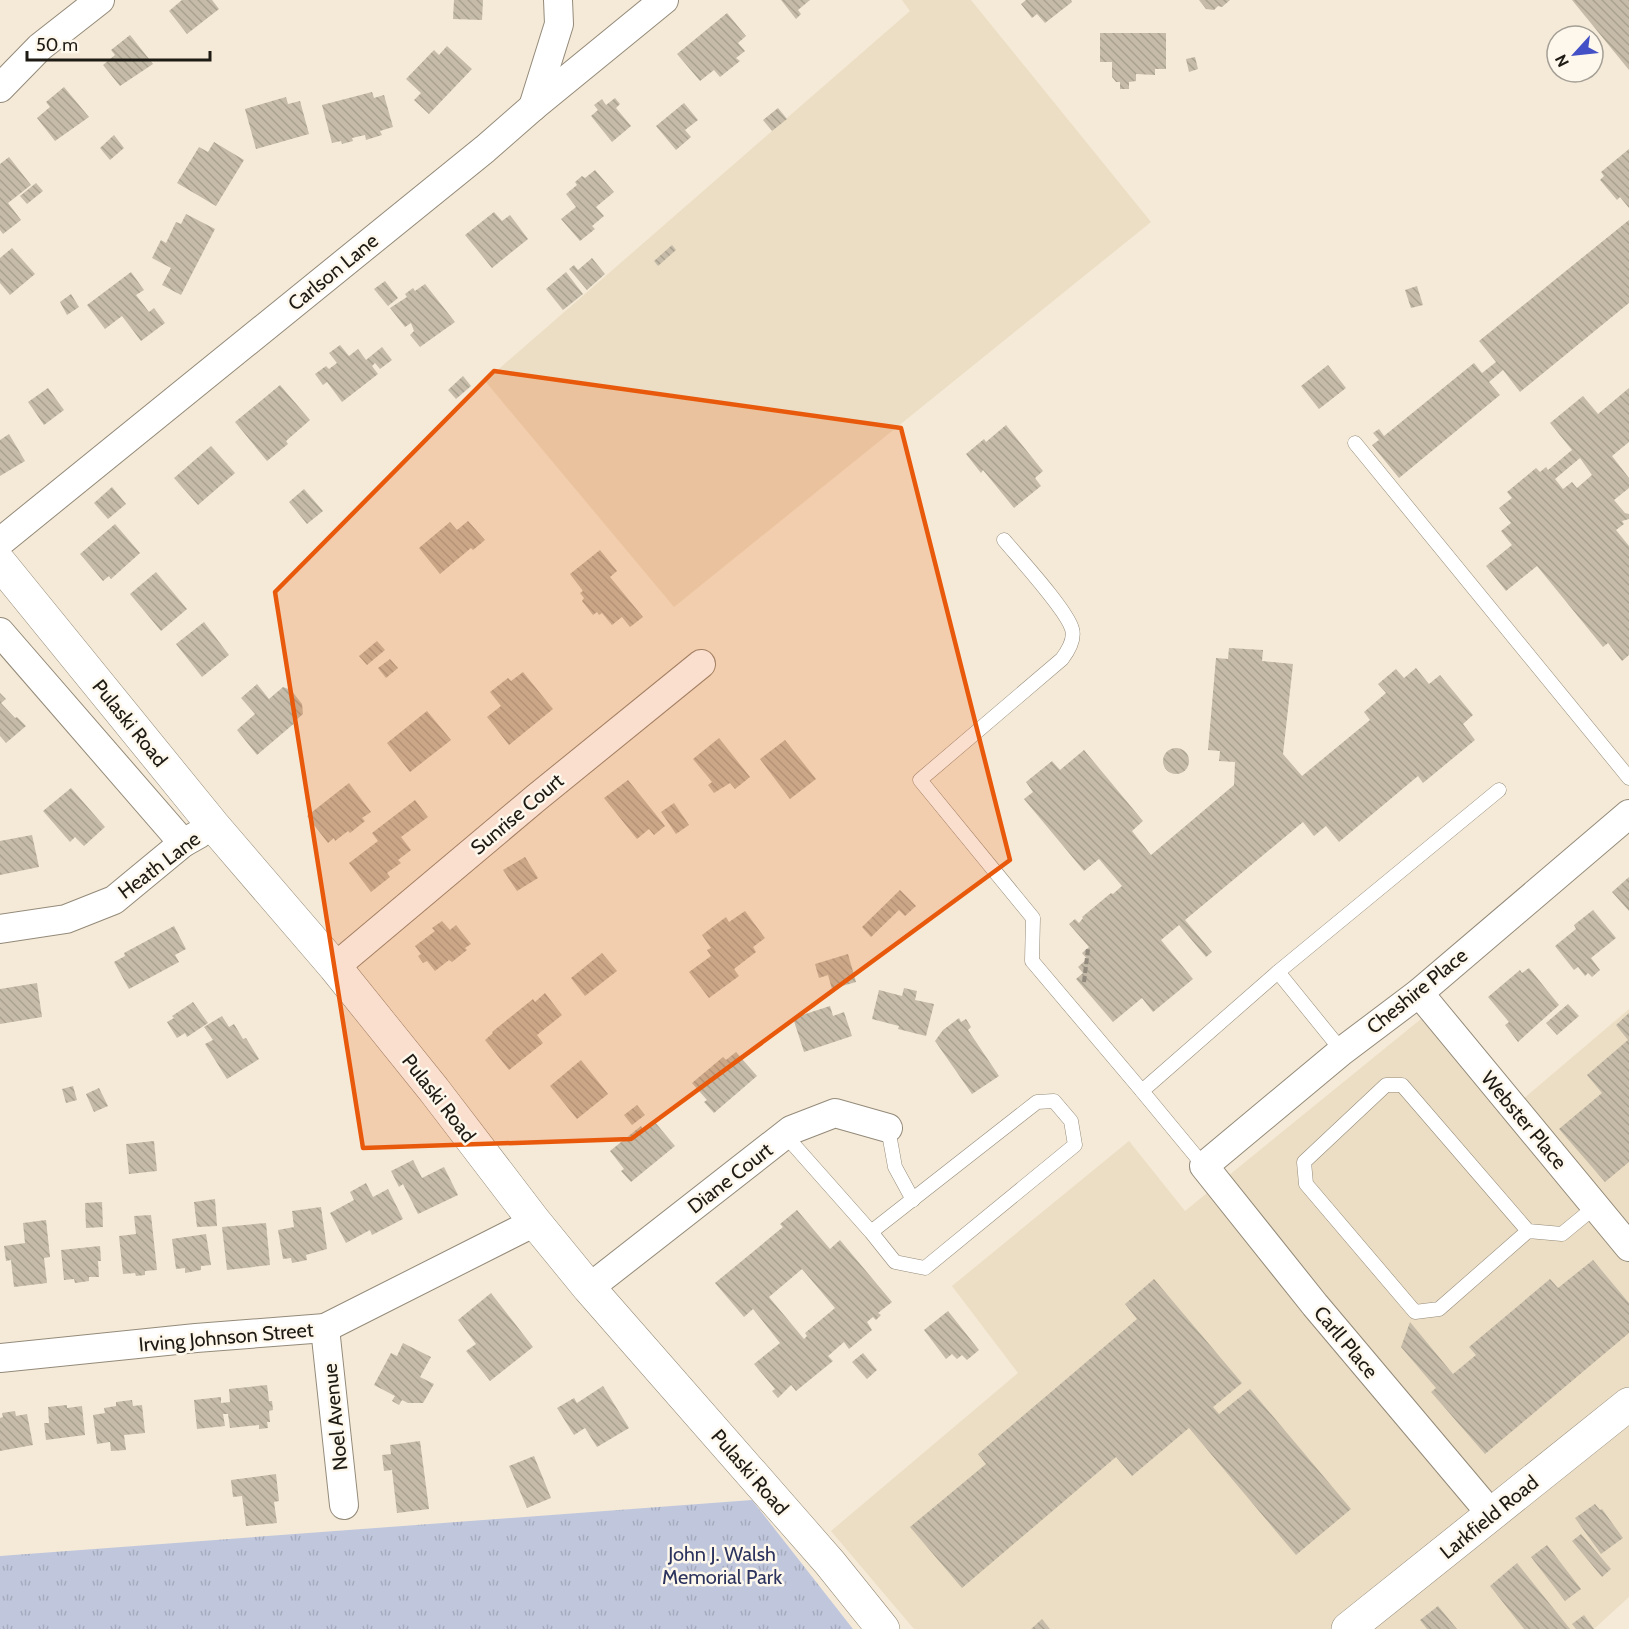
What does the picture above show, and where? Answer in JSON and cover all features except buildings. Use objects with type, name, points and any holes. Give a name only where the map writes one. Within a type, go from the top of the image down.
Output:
[{"type":"main road","name":"Pulaski Road","points":[[0,563],[213,825],[335,967],[434,1090],[534,1222],[830,1563],[884,1629]]},
{"type":"main road","name":"Larkfield Road","points":[[1348,1629],[1629,1404]]},
{"type":"street","points":[[0,88],[40,48],[100,0]]},
{"type":"street","points":[[533,106],[559,24],[558,0]]},
{"type":"street","name":"Carlson Lane","points":[[0,542],[476,157],[533,106],[664,0]]},
{"type":"street","points":[[0,632],[183,843]]},
{"type":"street","name":"Sunrise Court","points":[[335,967],[536,798],[701,664]]},
{"type":"street","name":"Cheshire Place","points":[[1204,1166],[1342,1051],[1419,993],[1629,814]]},
{"type":"street","name":"Heath Lane","points":[[0,929],[66,920],[114,900],[183,843],[213,825]]},
{"type":"street","name":"Webster Place","points":[[1419,993],[1596,1206],[1625,1233]]},
{"type":"street","name":"Diane Court","points":[[589,1288],[791,1130],[835,1113],[888,1128]]},
{"type":"street","name":"Carll Place","points":[[1204,1166],[1315,1305],[1492,1515]]},
{"type":"street","name":"Irving Johnson Street","points":[[0,1358],[195,1338],[325,1328],[534,1222]]},
{"type":"street","name":"Noel Avenue","points":[[325,1328],[344,1505]]},
{"type":"lane","points":[[1355,443],[1629,778]]},
{"type":"lane","points":[[1004,540],[1064,614],[1073,630],[1070,649],[1062,659],[920,780],[1033,918],[1032,961],[1204,1166]]},
{"type":"lane","points":[[1142,1091],[1278,972],[1499,790]]},
{"type":"lane","points":[[1278,972],[1342,1051]]},
{"type":"lane","points":[[1528,1231],[1402,1085],[1386,1085],[1304,1162],[1306,1184],[1415,1311],[1439,1309],[1528,1231],[1562,1233],[1596,1206]]},
{"type":"lane","points":[[785,1135],[895,1262],[925,1268],[1075,1145],[1071,1121],[1054,1101],[1037,1102],[871,1232]]},
{"type":"lane","points":[[888,1128],[895,1167],[913,1200]]},
{"type":"path","points":[[1084,982],[1088,949]]},
{"type":"highlighted area","points":[[494,371],[901,428],[1010,860],[631,1139],[363,1148],[275,592]]},
{"type":"shaded area","points":[[902,0],[971,0],[1151,222],[674,607],[485,381],[910,11]]},
{"type":"shaded area","points":[[1629,1009],[1629,1597],[1594,1629],[914,1629],[831,1531],[1018,1373],[952,1286],[1129,1141],[1185,1211],[1421,1019],[1502,1117]]},
{"type":"green space","name":"John J. Walsh Memorial Park","points":[[752,1500],[853,1629],[0,1629],[0,1556]]}]
